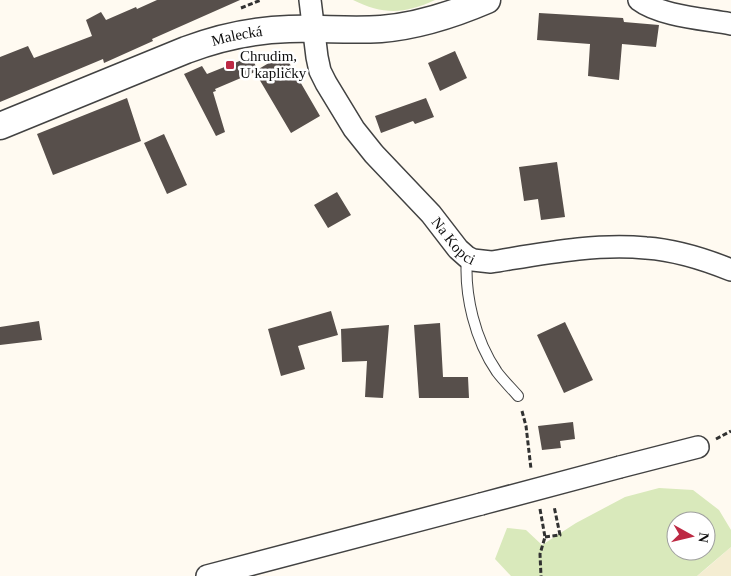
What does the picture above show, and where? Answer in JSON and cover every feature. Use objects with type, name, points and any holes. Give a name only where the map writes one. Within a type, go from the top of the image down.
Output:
[{"type":"street","name":"Na Kopci","points":[[310,0],[320,71],[354,130],[431,214],[458,249],[467,256],[482,262],[491,262],[598,248],[647,248],[684,255],[731,270]]},
{"type":"street","points":[[639,0],[654,9],[665,12],[731,24]]},
{"type":"street","name":"Malecká","points":[[0,126],[217,39],[263,30],[362,30],[401,26],[427,22],[472,3]]},
{"type":"street","points":[[207,576],[698,447]]},
{"type":"lane","points":[[467,256],[466,279],[468,296],[476,325],[490,360],[498,373],[518,396]]},
{"type":"path","points":[[540,576],[540,554],[545,537],[560,535],[556,511]]},
{"type":"shaded area","points":[[731,547],[731,576],[697,576],[716,561]]},
{"type":"green space","points":[[353,0],[435,0],[414,8],[394,11],[374,8]]},
{"type":"green space","points":[[659,488],[693,490],[719,510],[731,530],[731,547],[716,560],[716,511],[666,511],[666,561],[715,561],[697,576],[511,576],[495,559],[507,528],[526,530],[542,545],[576,523],[625,497]]},
{"type":"building","points":[[157,0],[240,0],[152,39],[153,41],[104,63],[103,59],[0,102],[0,57],[28,46],[34,58],[92,36],[86,20],[101,12],[106,20]]},
{"type":"building","points":[[539,13],[623,18],[624,22],[659,25],[656,47],[622,44],[619,80],[588,76],[590,44],[537,40]]},
{"type":"building","points":[[455,51],[467,78],[440,91],[428,63]]},
{"type":"building","points":[[284,54],[320,116],[291,133],[255,72],[215,89],[216,91],[213,92],[225,132],[216,136],[184,74],[202,66],[207,74],[252,56],[257,70]]},
{"type":"building","points":[[127,98],[141,141],[53,175],[37,134]]},
{"type":"building","points":[[426,98],[434,117],[415,124],[413,121],[381,133],[375,116]]},
{"type":"building","points":[[164,134],[187,185],[167,194],[144,143]]},
{"type":"building","points":[[557,162],[565,217],[541,220],[538,199],[524,201],[519,167]]},
{"type":"building","points":[[337,192],[351,215],[328,228],[314,205]]},
{"type":"building","points":[[331,311],[338,335],[298,346],[305,369],[281,376],[268,329]]},
{"type":"building","points":[[39,321],[42,340],[0,345],[0,327]]},
{"type":"building","points":[[565,322],[593,380],[564,393],[537,335]]},
{"type":"building","points":[[440,323],[443,377],[468,377],[469,398],[419,398],[414,325]]},
{"type":"building","points":[[389,325],[383,398],[365,397],[367,361],[342,362],[341,329]]},
{"type":"building","points":[[573,422],[575,439],[560,441],[561,448],[542,450],[538,426]]},
{"type":"place","name":"Chrudim, U kapličky","points":[[230,65]]}]
